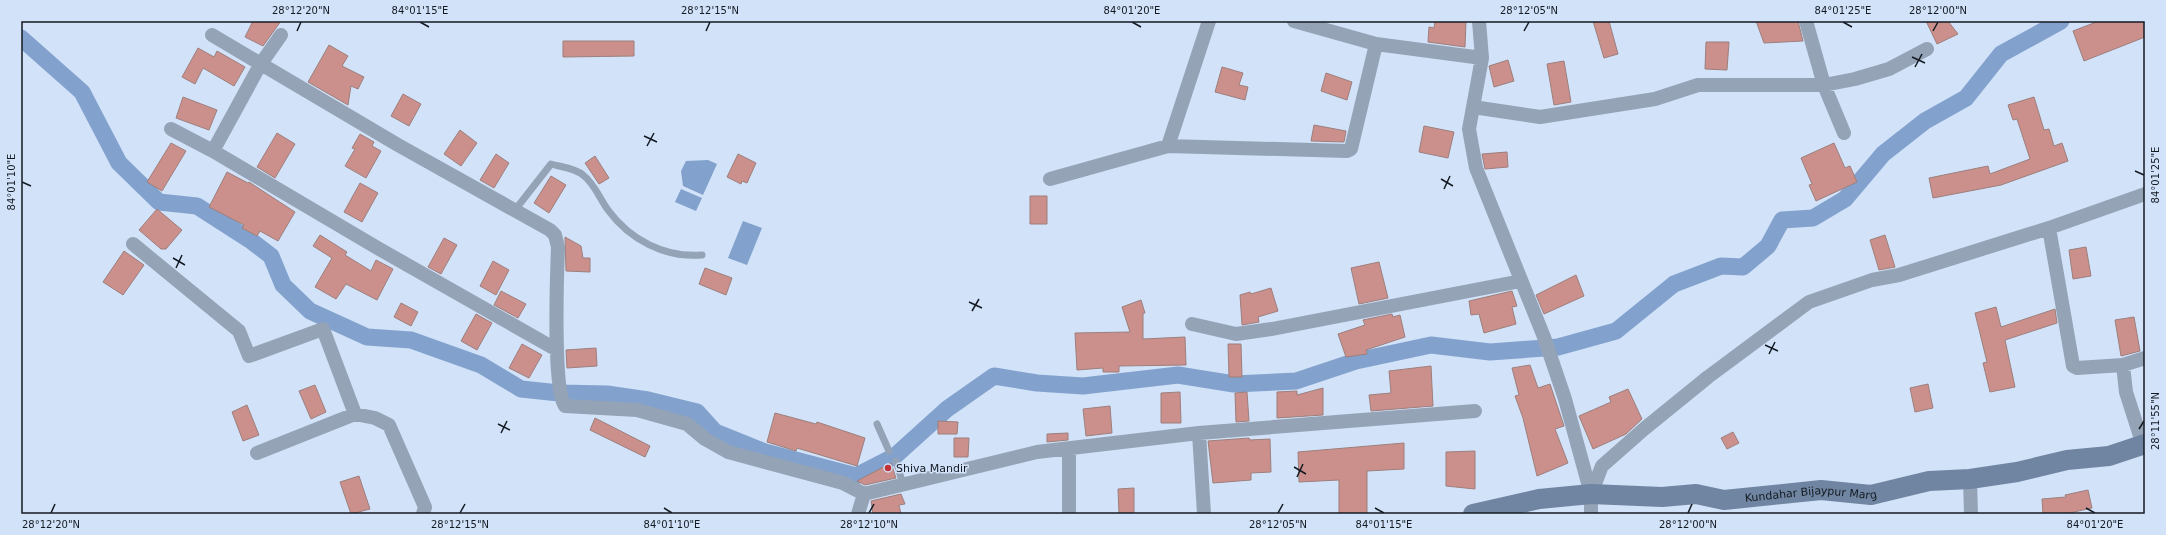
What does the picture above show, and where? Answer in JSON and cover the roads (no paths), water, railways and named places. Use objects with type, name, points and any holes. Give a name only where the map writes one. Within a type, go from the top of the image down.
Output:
[{"type":"main road","name":"Kundahar Bijaypur Marg","points":[[1473,514],[1539,499],[1591,494],[1662,497],[1696,494],[1724,500],[1808,490],[1871,495],[1929,481],[1970,479],[2017,472],[2067,460],[2109,456],[2144,444]]},
{"type":"street","points":[[1168,146],[1209,21]]},
{"type":"street","points":[[1294,21],[1326,26],[1376,44],[1482,58]]},
{"type":"street","points":[[1480,21],[1482,58],[1469,129],[1476,168],[1520,281],[1544,336],[1551,361],[1565,399],[1591,494],[1591,514]]},
{"type":"street","points":[[1806,21],[1824,84],[1844,133]]},
{"type":"street","points":[[212,35],[260,65],[550,230],[555,235],[558,247],[557,350],[561,397],[565,406],[570,408],[637,410],[687,424],[706,439],[728,452],[843,482],[864,494],[1037,452],[1069,450],[1199,433],[1475,411]]},
{"type":"street","points":[[213,151],[260,65],[281,35]]},
{"type":"street","points":[[1050,178],[1168,146],[1347,151],[1351,149],[1376,44]]},
{"type":"street","points":[[1472,107],[1540,117],[1655,99],[1698,85],[1824,84],[1855,79],[1889,69],[1927,49]]},
{"type":"street","points":[[172,129],[213,151],[380,250],[557,350]]},
{"type":"street","points":[[1591,494],[1602,466],[1644,429],[1708,377],[1809,302],[1872,280],[1899,275],[2049,228],[2145,194]]},
{"type":"street","points":[[2049,228],[2073,366],[2077,368],[2123,365],[2145,358]]},
{"type":"street","points":[[133,244],[239,331],[249,356],[323,329],[354,414]]},
{"type":"street","points":[[1192,324],[1236,334],[1272,329],[1520,281]]},
{"type":"street","points":[[2123,365],[2126,392],[2144,444]]},
{"type":"street","points":[[257,452],[354,414],[375,418],[389,425],[425,507],[424,514]]},
{"type":"street","points":[[1199,433],[1204,514]]},
{"type":"street","points":[[1069,450],[1069,514]]},
{"type":"street","points":[[1970,479],[1971,514]]},
{"type":"street","points":[[858,514],[864,494]]},
{"type":"lane","points":[[515,210],[551,164],[583,174],[609,211],[622,226],[636,237],[661,250],[675,255],[702,255]]},
{"type":"lane","points":[[877,424],[889,450]]},
{"type":"lane","points":[[896,461],[903,484]]},
{"type":"water","points":[[708,160],[717,164],[703,195],[683,186],[681,171],[686,161]]},
{"type":"water","points":[[681,189],[702,198],[696,211],[675,202]]},
{"type":"water","points":[[743,221],[762,228],[747,265],[728,258]]},
{"type":"waterway","points":[[21,38],[82,92],[119,163],[159,202],[197,206],[250,240],[271,256],[283,285],[310,311],[367,337],[411,340],[481,365],[521,389],[559,393],[607,394],[648,400],[697,412],[715,432],[765,452],[856,476],[895,456],[947,409],[994,376],[1037,383],[1083,386],[1178,375],[1234,384],[1296,381],[1356,361],[1431,345],[1490,352],[1558,347],[1616,331],[1674,284],[1721,266],[1743,267],[1768,246],[1782,220],[1813,218],[1845,199],[1883,154],[1925,121],[1966,98],[2001,54],[2061,21]]},
{"type":"place","name":"Shiva Mandir","points":[[888,468]]}]
